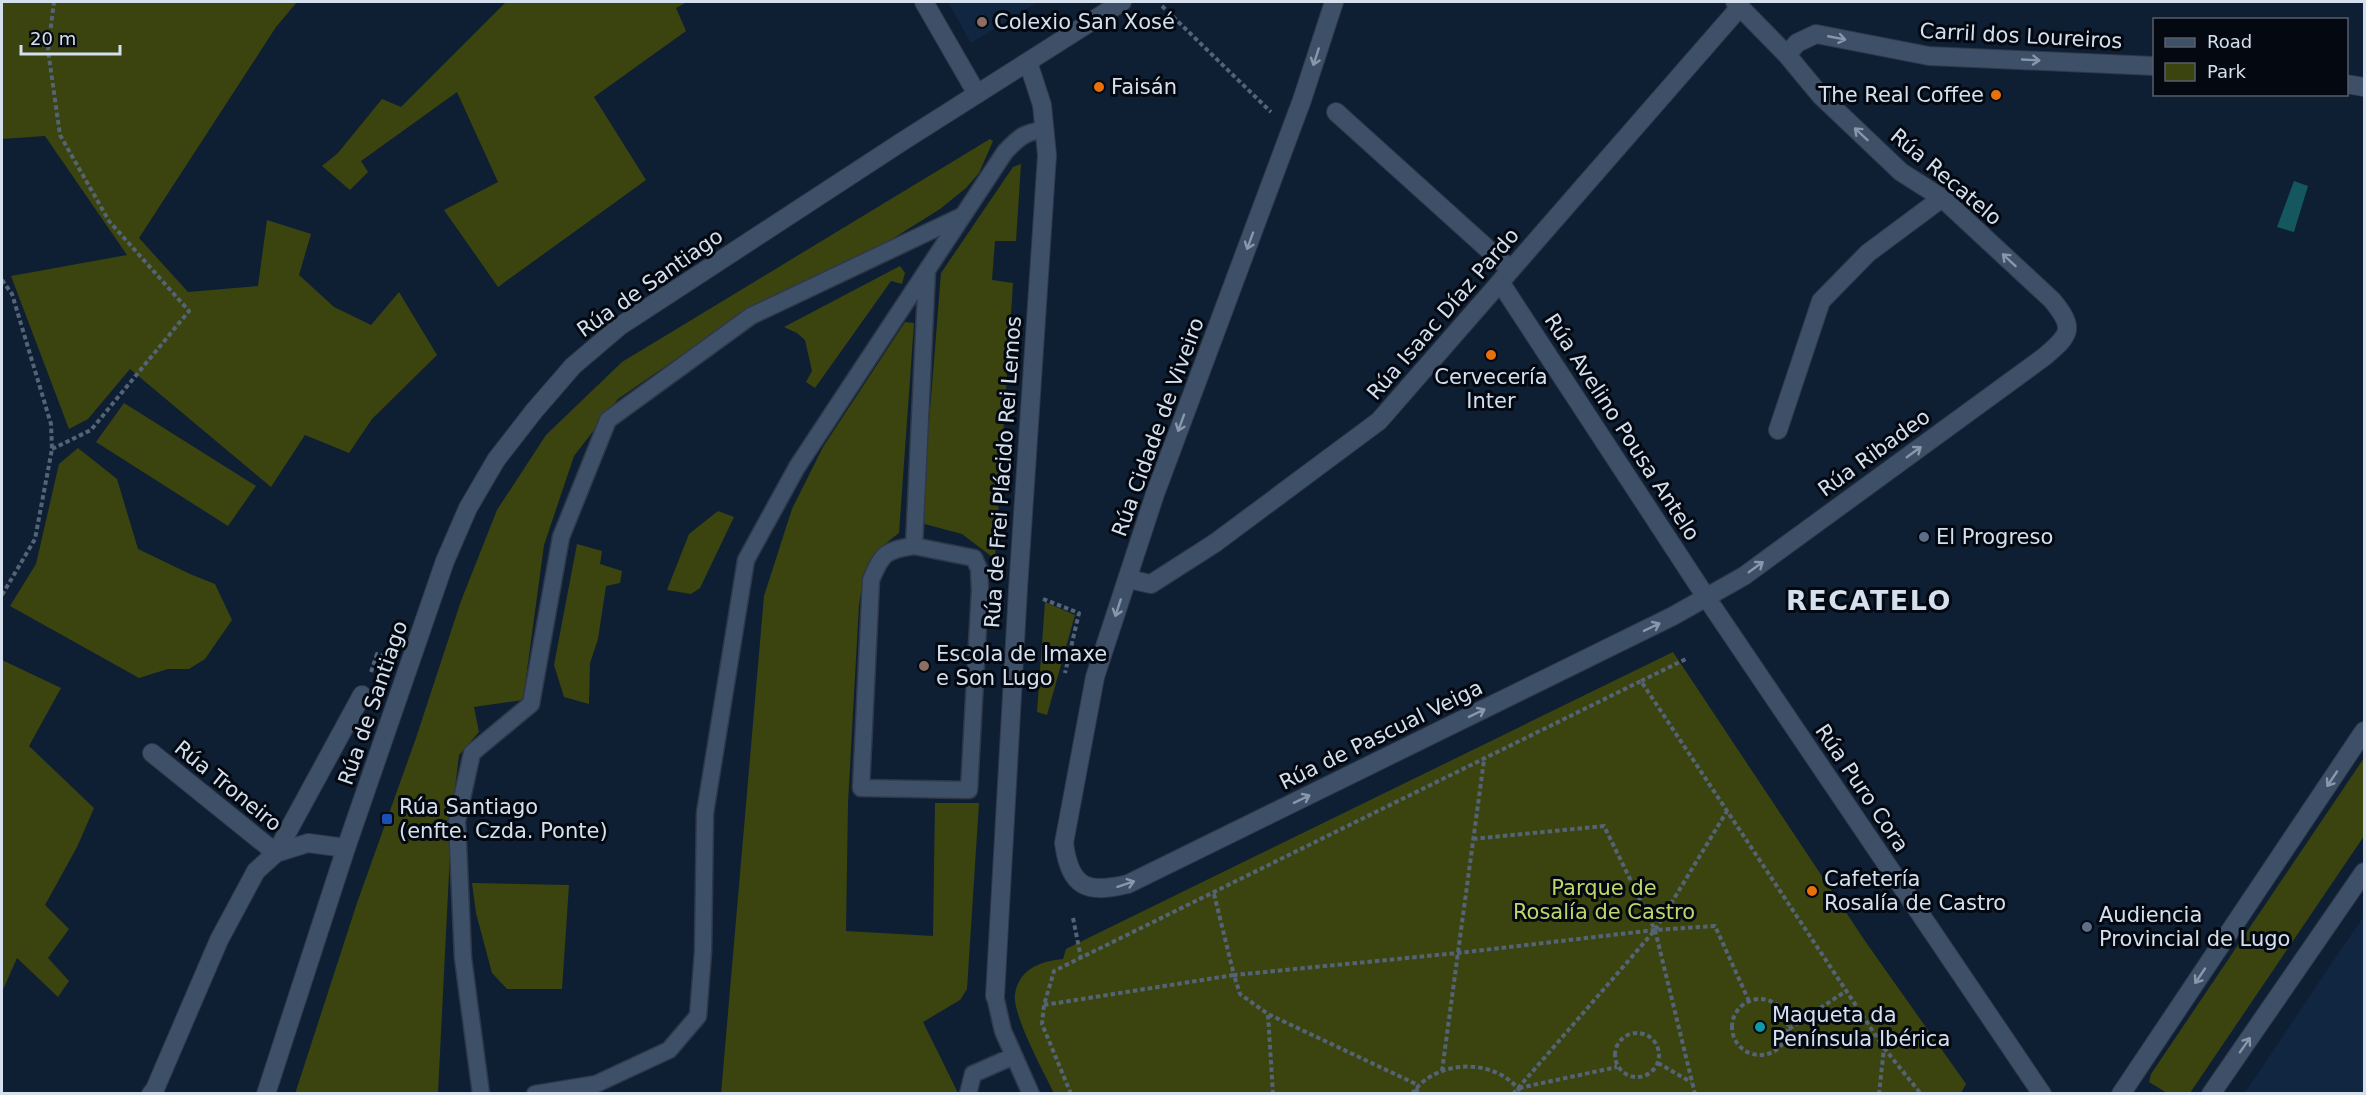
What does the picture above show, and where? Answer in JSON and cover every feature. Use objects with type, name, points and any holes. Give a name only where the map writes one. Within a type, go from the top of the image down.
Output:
[{"type":"street","points":[[924,2],[977,94]]},
{"type":"street","name":"Rúa de Santiago","points":[[266,1094],[346,848],[445,561],[463,519],[496,460],[534,411],[573,366],[620,326],[1122,2]]},
{"type":"street","name":"Rúa Cidade de Viveiro","points":[[1073,875],[1066,862],[1064,843],[1095,677],[1155,494],[1302,100],[1334,2]]},
{"type":"street","name":"Rúa Isaac Díaz Pardo","points":[[1128,579],[1151,584],[1215,543],[1379,421],[1738,4]]},
{"type":"street","name":"Rúa Recatelo","points":[[1738,4],[1787,55],[1821,96],[1901,172],[1942,198],[2052,300],[2064,315],[2067,332],[2065,339]]},
{"type":"street","name":"Carril dos Loureiros","points":[[1787,55],[1797,43],[1816,34],[1929,56],[2153,66]]},
{"type":"street","name":"Rúa de Frei Plácido Rei Lemos","points":[[996,996],[1018,589],[1047,155],[1038,90],[1028,62]]},
{"type":"street","points":[[2348,84],[2364,87]]},
{"type":"street","name":"Rúa Avelino Pousa Antelo","points":[[1336,112],[1505,276],[1706,597]]},
{"type":"street","points":[[1778,430],[1821,300],[1868,253],[1942,198]]},
{"type":"street","name":"Rúa Ribadeo","points":[[1706,597],[1744,576],[2044,357],[2065,339]]},
{"type":"street","name":"Rúa de Pascual Veiga","points":[[1073,875],[1086,886],[1106,890],[1128,884],[1673,616],[1706,597]]},
{"type":"street","name":"Rúa Puro Cora","points":[[1706,597],[2042,1094]]},
{"type":"street","points":[[151,1094],[219,940],[256,872],[276,853],[362,695]]},
{"type":"street","points":[[2121,1094],[2364,731]]},
{"type":"street","name":"Rúa Troneiro","points":[[152,753],[276,853]]},
{"type":"street","points":[[276,853],[308,843],[346,848]]},
{"type":"street","points":[[2211,1094],[2364,872]]},
{"type":"lane","points":[[535,1094],[596,1084],[669,1050],[698,1016],[703,952],[705,813],[746,560],[797,466],[1005,152],[1027,132],[1045,129]]},
{"type":"lane","points":[[481,1094],[463,958],[457,821],[472,753],[531,704],[561,537],[608,420],[752,315],[963,216]]},
{"type":"lane","points":[[914,546],[927,269]]},
{"type":"lane","points":[[914,546],[974,558],[979,569],[980,590],[969,790],[861,788],[871,580],[880,559],[893,549],[914,546]]},
{"type":"lane","points":[[996,996],[1003,1031],[1031,1094]]},
{"type":"lane","points":[[968,1094],[974,1074],[1014,1056]]},
{"type":"path","points":[[52,449],[91,430],[189,311],[109,220],[60,135],[48,50],[54,2]]},
{"type":"path","points":[[1162,6],[1277,118]]},
{"type":"path","points":[[2,280],[12,294],[51,424],[52,449],[35,539],[2,596]]},
{"type":"path","points":[[1042,610],[1043,599],[1079,613],[1065,673]]},
{"type":"path","points":[[371,670],[377,654],[390,658]]},
{"type":"path","points":[[1071,1094],[1042,1024],[1044,1005],[1054,972],[1688,658]]},
{"type":"path","points":[[1641,681],[1884,1048],[1921,1094]]},
{"type":"path","points":[[1442,1071],[1484,760]]},
{"type":"path","points":[[1513,1094],[1655,930],[1727,811]]},
{"type":"path","points":[[1473,839],[1604,826],[1655,930],[1695,1094]]},
{"type":"path","points":[[1214,893],[1240,993],[1268,1014],[1417,1087],[1420,1094]]},
{"type":"path","points":[[1073,918],[1082,958]]},
{"type":"path","points":[[1044,1005],[1234,975],[1458,953],[1655,930],[1715,926],[1749,1001]]},
{"type":"path","points":[[1788,1029],[1846,991]]},
{"type":"path","points":[[1768,1000],[1777,1004],[1788,1020],[1788,1029],[1786,1038],[1773,1052],[1764,1055],[1746,1052],[1734,1039],[1731,1030],[1735,1012],[1749,1001],[1768,1000]]},
{"type":"path","points":[[1268,1014],[1273,1094]]},
{"type":"path","points":[[1635,1033],[1650,1036],[1659,1050],[1658,1063],[1649,1074],[1635,1078],[1628,1076],[1617,1067],[1614,1053],[1616,1045],[1627,1035],[1635,1033]]},
{"type":"path","points":[[1879,1094],[1884,1048]]},
{"type":"path","points":[[1658,1063],[1692,1082]]},
{"type":"path","points":[[1412,1094],[1430,1076],[1462,1066],[1483,1068],[1503,1076],[1522,1094]]},
{"type":"path","points":[[1518,1088],[1617,1067]]},
{"type":"shaded area","name":"Colexio San Xosé","points":[[948,2],[1038,2],[971,43]]},
{"type":"shaded area","points":[[2294,181],[2308,186],[2294,232],[2277,227]]},
{"type":"shaded area","points":[[2364,916],[2364,1093],[2245,1093],[2340,951]]},
{"type":"green space","points":[[2,2],[297,2],[276,27],[139,238],[188,292],[258,286],[267,220],[311,234],[299,275],[334,307],[371,325],[399,292],[437,355],[372,419],[349,453],[305,435],[271,487],[130,369],[88,419],[69,429],[11,276],[127,255],[45,136],[2,139]]},
{"type":"green space","points":[[506,2],[687,2],[676,8],[686,31],[594,97],[646,180],[498,287],[444,210],[498,182],[457,92],[361,161],[368,172],[350,190],[322,166],[338,153],[382,99],[401,107]]},
{"type":"green space","points":[[990,139],[993,141],[979,173],[966,188],[940,209],[873,251],[718,330],[618,399],[574,456],[544,545],[523,700],[474,707],[479,732],[459,755],[452,813],[438,1093],[295,1094],[357,903],[416,738],[461,601],[497,510],[546,435],[622,362]]},
{"type":"green space","points":[[1021,164],[1016,241],[995,241],[992,280],[1013,283],[995,559],[962,534],[921,523],[941,273],[1013,167]]},
{"type":"green space","points":[[900,266],[905,273],[902,284],[891,281],[815,388],[806,382],[812,371],[805,340],[784,327]]},
{"type":"green space","points":[[905,322],[914,323],[899,533],[880,548],[864,572],[859,605],[848,803],[846,931],[933,936],[935,803],[979,803],[967,989],[960,1000],[923,1022],[958,1093],[721,1094],[764,596],[792,509],[823,447]]},
{"type":"green space","points":[[124,403],[256,486],[228,526],[96,442]]},
{"type":"green space","points":[[78,448],[117,479],[138,549],[215,584],[232,620],[205,659],[189,669],[168,669],[139,678],[10,606],[36,564],[59,464]]},
{"type":"green space","points":[[718,511],[734,517],[700,588],[691,594],[667,590],[689,534]]},
{"type":"green space","points":[[577,544],[602,551],[600,564],[622,571],[620,583],[606,586],[598,639],[590,663],[589,704],[564,697],[554,665]]},
{"type":"green space","points":[[1045,602],[1075,615],[1047,715],[1037,712]]},
{"type":"green space","name":"Parque de Rosalía de Castro","points":[[1673,652],[1865,941],[1966,1084],[1961,1093],[1054,1093],[1030,1044],[1015,1003],[1017,985],[1026,972],[1039,964],[1063,959],[1066,949]]},
{"type":"green space","points":[[2,660],[61,688],[29,746],[94,808],[77,847],[45,905],[69,929],[48,958],[69,981],[58,997],[17,958],[2,992]]},
{"type":"green space","points":[[2364,758],[2364,836],[2190,1093],[2167,1093],[2149,1082],[2151,1074]]},
{"type":"green space","points":[[472,883],[569,885],[562,989],[507,989],[492,973],[476,913]]},
{"type":"place","name":"Colexio San Xosé","points":[[982,22]]},
{"type":"place","name":"Faisán","points":[[1099,87]]},
{"type":"place","name":"The Real Coffee","points":[[1996,95]]},
{"type":"place","name":"Cervecería Inter","points":[[1491,355]]},
{"type":"place","name":"El Progreso","points":[[1924,537]]},
{"type":"place","name":"Escola de Imaxe e Son Lugo","points":[[924,666]]},
{"type":"place","name":"Rúa Santiago (enfte. Czda. Ponte)","points":[[387,819]]},
{"type":"place","name":"Cafetería Rosalía de Castro","points":[[1812,891]]},
{"type":"place","name":"Audiencia Provincial de Lugo","points":[[2087,927]]},
{"type":"place","name":"Maqueta da Península Ibérica","points":[[1760,1027]]},
{"type":"district","name":"RECATELO","points":[[1869,601]]}]
